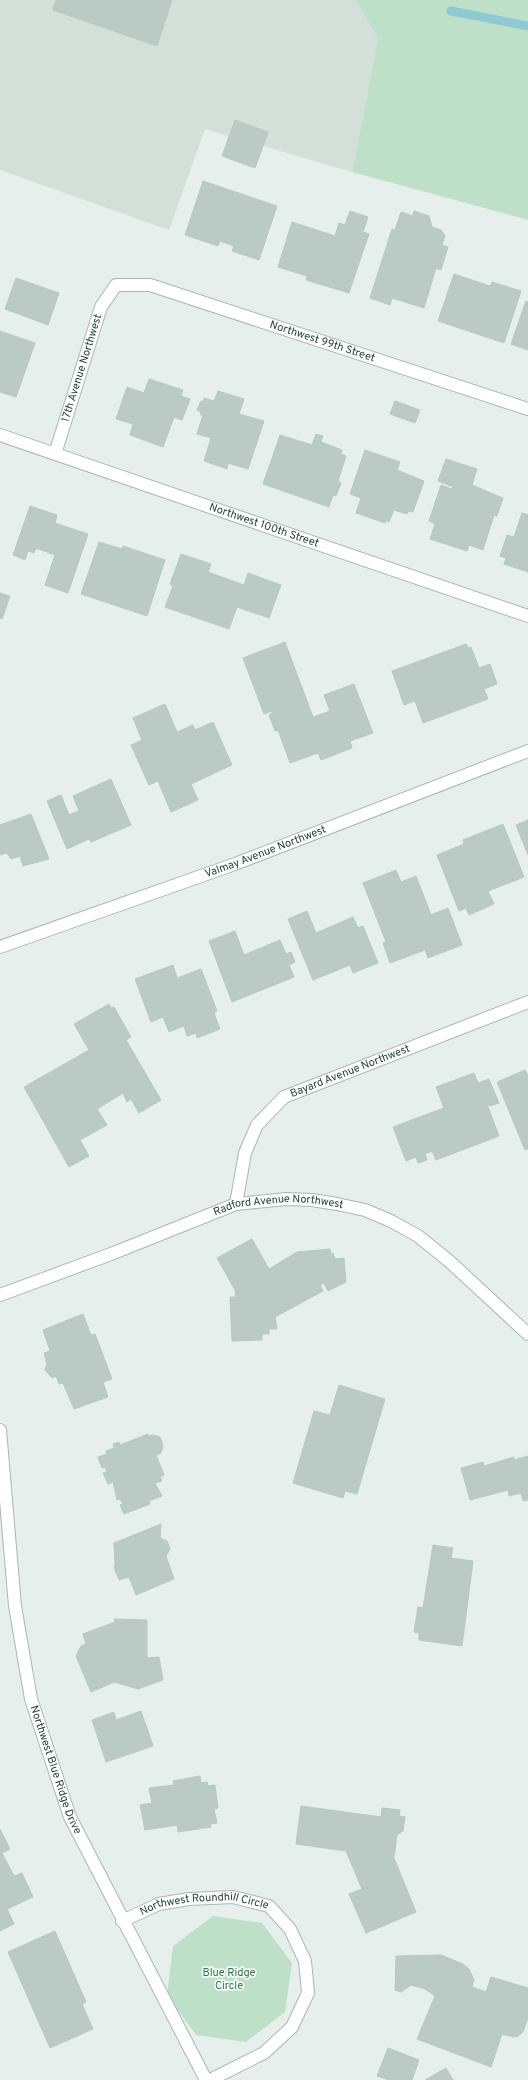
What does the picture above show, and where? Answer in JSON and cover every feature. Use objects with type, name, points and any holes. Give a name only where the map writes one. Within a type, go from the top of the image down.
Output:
[{"type":"street","name":"Northwest 99th Street","points":[[116,285],[150,285],[528,409]]},
{"type":"street","name":"17th Avenue Northwest","points":[[55,454],[101,307],[116,285]]},
{"type":"street","name":"Northwest 100th Street","points":[[0,435],[528,616]]},
{"type":"street","name":"Valmay Avenue Northwest","points":[[0,947],[235,864],[528,751]]},
{"type":"street","name":"Bayard Avenue Northwest","points":[[236,1204],[245,1153],[257,1125],[284,1097],[528,1002]]},
{"type":"street","name":"Radford Avenue Northwest","points":[[0,1295],[111,1254],[236,1204],[286,1199],[318,1201],[365,1210],[391,1221],[418,1236],[449,1261],[528,1334]]},
{"type":"street","name":"Northwest Blue Ridge Drive","points":[[0,1430],[15,1606],[31,1699],[70,1817],[206,2080]]},
{"type":"street","name":"Northwest Roundhill Circle","points":[[122,1920],[159,1904],[189,1899],[234,1897],[269,1906],[290,1929],[306,1961],[308,1993],[292,2027],[264,2053],[210,2080]]},
{"type":"shaded area","points":[[0,0],[356,0],[378,39],[352,172],[205,129],[169,230],[0,170]]},
{"type":"green space","points":[[356,0],[528,0],[528,220],[352,172],[378,39]]},
{"type":"green space","name":"Blue Ridge Circle","points":[[213,1916],[262,1923],[292,1963],[285,2012],[246,2042],[196,2035],[167,1995],[173,1946]]},
{"type":"building","points":[[56,0],[172,0],[157,46],[53,10]]},
{"type":"building","points":[[235,120],[268,132],[255,168],[222,156]]},
{"type":"building","points":[[203,181],[277,206],[259,260],[232,251],[234,246],[220,241],[218,246],[185,235]]},
{"type":"building","points":[[350,211],[368,217],[363,232],[369,234],[349,293],[306,280],[307,276],[278,267],[292,222],[335,236],[339,223],[345,225]]},
{"type":"building","points":[[414,211],[429,216],[432,227],[441,230],[445,236],[442,245],[448,247],[441,270],[436,268],[424,308],[392,298],[390,305],[370,298],[392,229],[395,230],[401,212],[413,216]]},
{"type":"building","points":[[454,274],[490,286],[492,282],[521,291],[504,343],[438,321]]},
{"type":"building","points":[[16,278],[59,293],[48,325],[5,309]]},
{"type":"building","points":[[526,301],[528,302],[528,350],[511,344]]},
{"type":"building","points":[[0,331],[35,343],[16,397],[0,392]]},
{"type":"building","points":[[149,379],[183,390],[181,396],[190,399],[182,420],[174,417],[163,447],[130,435],[133,424],[116,419],[127,387],[144,393]]},
{"type":"building","points":[[218,391],[244,399],[239,414],[264,421],[248,469],[228,463],[227,469],[204,461],[211,438],[197,434],[203,415],[200,415],[201,412],[197,410],[204,398],[214,401]]},
{"type":"building","points":[[395,401],[420,410],[415,423],[390,414]]},
{"type":"building","points":[[316,434],[323,436],[321,442],[342,450],[341,454],[346,456],[338,481],[341,483],[336,496],[333,495],[329,507],[263,484],[280,435],[312,445]]},
{"type":"building","points":[[365,450],[400,462],[397,470],[424,481],[413,512],[408,511],[407,514],[394,510],[389,522],[386,520],[385,523],[356,513],[361,498],[350,494]]},
{"type":"building","points":[[446,459],[477,469],[472,485],[503,498],[497,516],[494,515],[483,550],[469,545],[467,551],[430,539],[435,524],[429,521],[441,485],[452,489],[453,487],[438,481]]},
{"type":"building","points":[[30,506],[57,515],[55,523],[88,534],[68,593],[45,585],[55,555],[36,548],[34,553],[28,551],[25,560],[13,555]]},
{"type":"building","points":[[522,513],[528,515],[528,572],[504,564],[506,558],[500,556],[507,535],[514,537]]},
{"type":"building","points":[[99,542],[122,549],[123,546],[165,560],[147,616],[81,594]]},
{"type":"building","points":[[181,554],[211,564],[208,572],[244,585],[248,573],[281,585],[269,618],[237,607],[229,629],[165,607],[173,586],[170,584]]},
{"type":"building","points":[[0,593],[10,596],[2,619],[0,618]]},
{"type":"building","points":[[285,642],[313,717],[330,711],[324,695],[354,684],[373,733],[350,741],[352,748],[321,760],[318,753],[290,763],[278,730],[275,731],[269,715],[272,711],[264,714],[243,658]]},
{"type":"building","points":[[466,644],[468,648],[471,647],[479,668],[490,664],[497,684],[484,689],[488,699],[423,723],[415,701],[404,705],[392,671]]},
{"type":"building","points":[[165,704],[177,732],[193,725],[195,730],[213,722],[232,765],[191,784],[198,800],[171,812],[158,781],[149,785],[131,745],[142,740],[133,718]]},
{"type":"building","points":[[111,779],[131,825],[91,842],[89,839],[67,849],[47,801],[61,795],[69,815],[79,811],[73,796]]},
{"type":"building","points":[[31,814],[49,859],[23,866],[20,856],[11,859],[7,853],[0,855],[0,825]]},
{"type":"building","points":[[528,820],[528,855],[516,825]]},
{"type":"building","points":[[503,824],[524,877],[488,891],[494,904],[469,915],[466,908],[459,911],[437,855],[464,844],[463,840]]},
{"type":"building","points":[[396,870],[401,882],[416,876],[431,915],[448,908],[462,945],[428,958],[425,950],[390,963],[383,943],[386,942],[363,883]]},
{"type":"building","points":[[307,911],[316,933],[353,917],[358,928],[363,926],[378,963],[353,973],[350,965],[313,980],[288,919]]},
{"type":"building","points":[[235,931],[244,955],[280,940],[286,954],[291,952],[295,962],[289,965],[294,977],[232,1002],[209,941]]},
{"type":"building","points":[[173,965],[177,978],[201,969],[217,1011],[214,1013],[220,1029],[197,1038],[196,1033],[187,1036],[184,1026],[169,1032],[163,1017],[151,1022],[135,979]]},
{"type":"building","points":[[109,1004],[111,1008],[114,1007],[131,1037],[126,1040],[161,1100],[139,1113],[131,1099],[127,1102],[123,1093],[97,1109],[107,1125],[80,1140],[89,1156],[69,1167],[24,1087],[89,1050],[74,1024]]},
{"type":"building","points":[[525,1070],[528,1076],[528,1149],[525,1150],[497,1082]]},
{"type":"building","points":[[474,1073],[478,1083],[489,1079],[499,1103],[490,1106],[487,1104],[499,1136],[436,1160],[432,1151],[425,1154],[427,1160],[418,1163],[416,1157],[406,1161],[393,1127],[444,1108],[436,1087]]},
{"type":"building","points":[[252,1239],[269,1269],[297,1252],[330,1249],[331,1254],[333,1253],[335,1259],[344,1258],[346,1282],[328,1291],[324,1283],[320,1285],[323,1291],[275,1317],[277,1329],[269,1329],[269,1334],[262,1334],[262,1340],[232,1341],[230,1297],[236,1297],[235,1290],[217,1258]]},
{"type":"building","points":[[83,1314],[91,1335],[95,1334],[112,1379],[103,1382],[108,1397],[74,1409],[63,1383],[59,1384],[56,1376],[52,1378],[45,1370],[47,1364],[44,1353],[50,1351],[43,1330]]},
{"type":"building","points":[[339,1385],[385,1399],[357,1494],[345,1491],[343,1498],[293,1483],[314,1411],[330,1415]]},
{"type":"building","points":[[148,1434],[148,1436],[153,1435],[160,1437],[163,1446],[161,1453],[156,1455],[164,1475],[160,1477],[162,1481],[155,1483],[162,1496],[149,1501],[150,1504],[124,1514],[120,1505],[123,1504],[120,1499],[117,1500],[113,1482],[108,1484],[103,1473],[107,1472],[105,1467],[102,1468],[98,1457],[107,1454],[106,1451],[114,1448],[113,1444],[119,1442],[120,1445]]},
{"type":"building","points":[[528,1456],[528,1500],[523,1501],[521,1493],[509,1496],[508,1490],[470,1500],[461,1468],[483,1462],[484,1466],[514,1457],[514,1460]]},
{"type":"building","points":[[161,1524],[160,1538],[167,1541],[170,1549],[166,1556],[174,1579],[136,1595],[129,1577],[119,1580],[114,1567],[114,1543]]},
{"type":"building","points":[[433,1545],[453,1548],[451,1558],[473,1561],[462,1646],[419,1640],[419,1633],[414,1632],[418,1607],[423,1608]]},
{"type":"building","points":[[114,1619],[147,1620],[147,1658],[159,1657],[163,1680],[138,1689],[114,1682],[91,1692],[76,1656],[81,1646],[86,1644],[83,1634],[115,1622]]},
{"type":"building","points":[[141,1711],[153,1746],[106,1762],[92,1720],[114,1712],[116,1720]]},
{"type":"building","points":[[200,1776],[201,1783],[207,1782],[208,1786],[215,1785],[218,1808],[214,1809],[217,1823],[210,1824],[211,1827],[178,1832],[177,1825],[145,1830],[140,1805],[152,1803],[149,1788],[174,1785],[173,1781]]},
{"type":"building","points":[[301,1806],[381,1817],[382,1808],[400,1810],[399,1816],[405,1817],[403,1831],[397,1835],[394,1858],[416,1912],[366,1933],[349,1894],[362,1889],[346,1851],[296,1844]]},
{"type":"building","points":[[0,1829],[10,1849],[2,1853],[14,1876],[22,1873],[33,1897],[7,1909],[14,1924],[0,1931]]},
{"type":"building","points":[[55,1931],[86,2002],[82,2004],[93,2029],[50,2048],[8,1952]]},
{"type":"building","points":[[441,1955],[463,1964],[469,1969],[474,1980],[472,1987],[486,1992],[491,1977],[528,1988],[528,2018],[523,2032],[518,2036],[513,2037],[502,2034],[491,2067],[417,2039],[435,1996],[425,1989],[411,1985],[401,1992],[395,1990],[396,1956]]},
{"type":"building","points":[[388,2048],[419,2060],[412,2080],[389,2080],[377,2076]]},
{"type":"building","points":[[446,2068],[453,2080],[425,2080]]},
{"type":"waterway","points":[[451,11],[528,26]]}]
